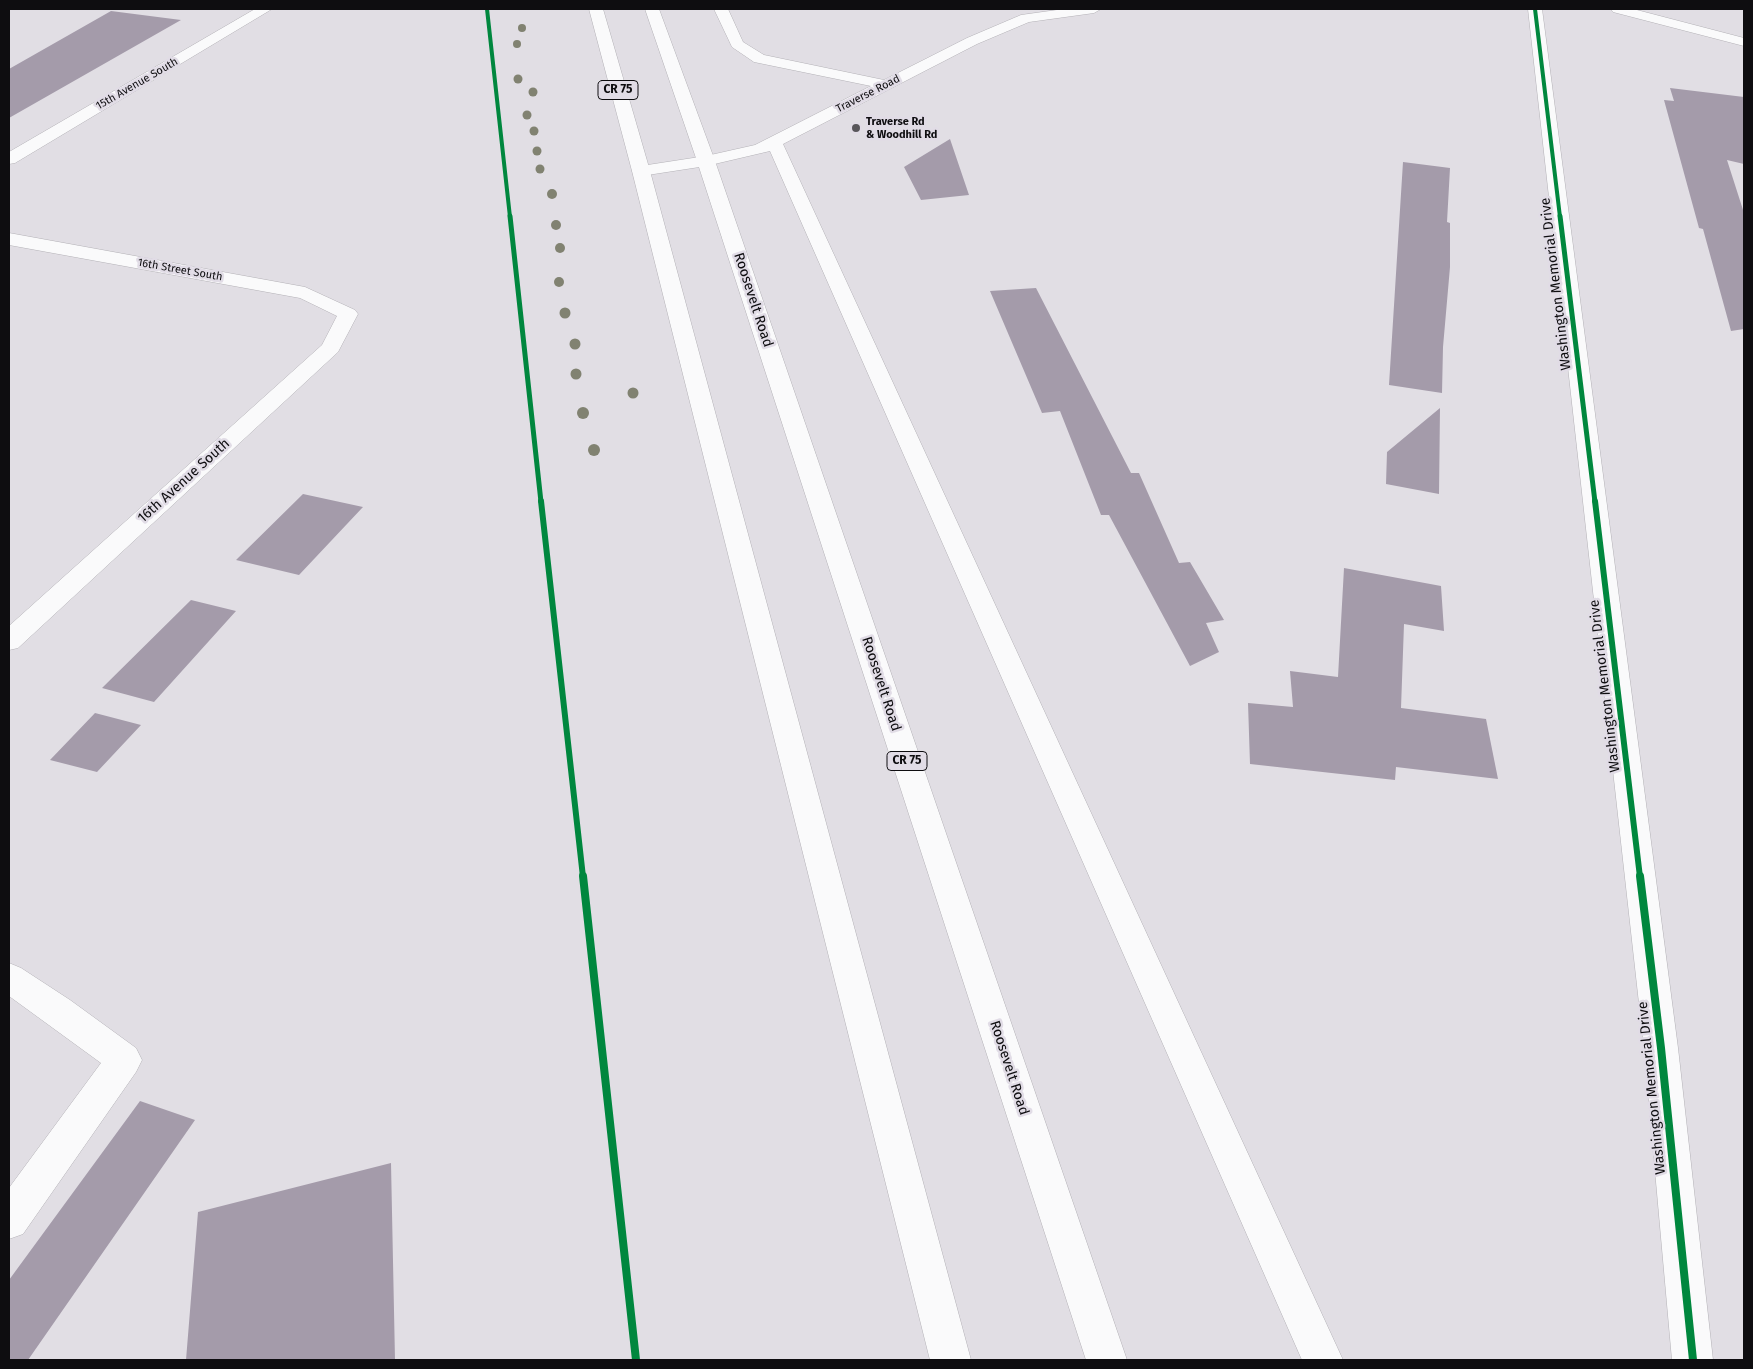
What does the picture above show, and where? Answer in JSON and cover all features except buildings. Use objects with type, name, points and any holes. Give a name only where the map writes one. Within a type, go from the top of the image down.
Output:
[{"type":"street","name":"15th Avenue South","points":[[9,158],[265,9]]},
{"type":"street","name":"CR 75","points":[[596,9],[641,170],[951,1360]]},
{"type":"street","name":"Roosevelt Road","points":[[652,9],[706,161],[1107,1360]]},
{"type":"street","points":[[721,9],[737,44],[759,58],[886,85]]},
{"type":"street","name":"Traverse Road","points":[[641,170],[706,161],[760,149],[972,41],[1022,13],[1094,9]]},
{"type":"street","name":"Washington Memorial Drive","points":[[1535,9],[1661,1048],[1693,1360]]},
{"type":"street","points":[[1618,9],[1744,42]]},
{"type":"street","points":[[774,142],[1323,1360]]},
{"type":"street","name":"16th Street South","points":[[9,239],[305,293],[348,314]]},
{"type":"street","name":"16th Avenue South","points":[[9,641],[331,348],[348,314]]},
{"type":"street","points":[[9,978],[58,1011],[124,1060],[9,1220]]},
{"type":"cycle path","points":[[487,9],[636,1360]]},
{"type":"cycle path","points":[[1535,9],[1661,1048],[1693,1360]]},
{"type":"place","name":"Traverse Rd & Woodhill Rd","points":[[856,128]]}]
